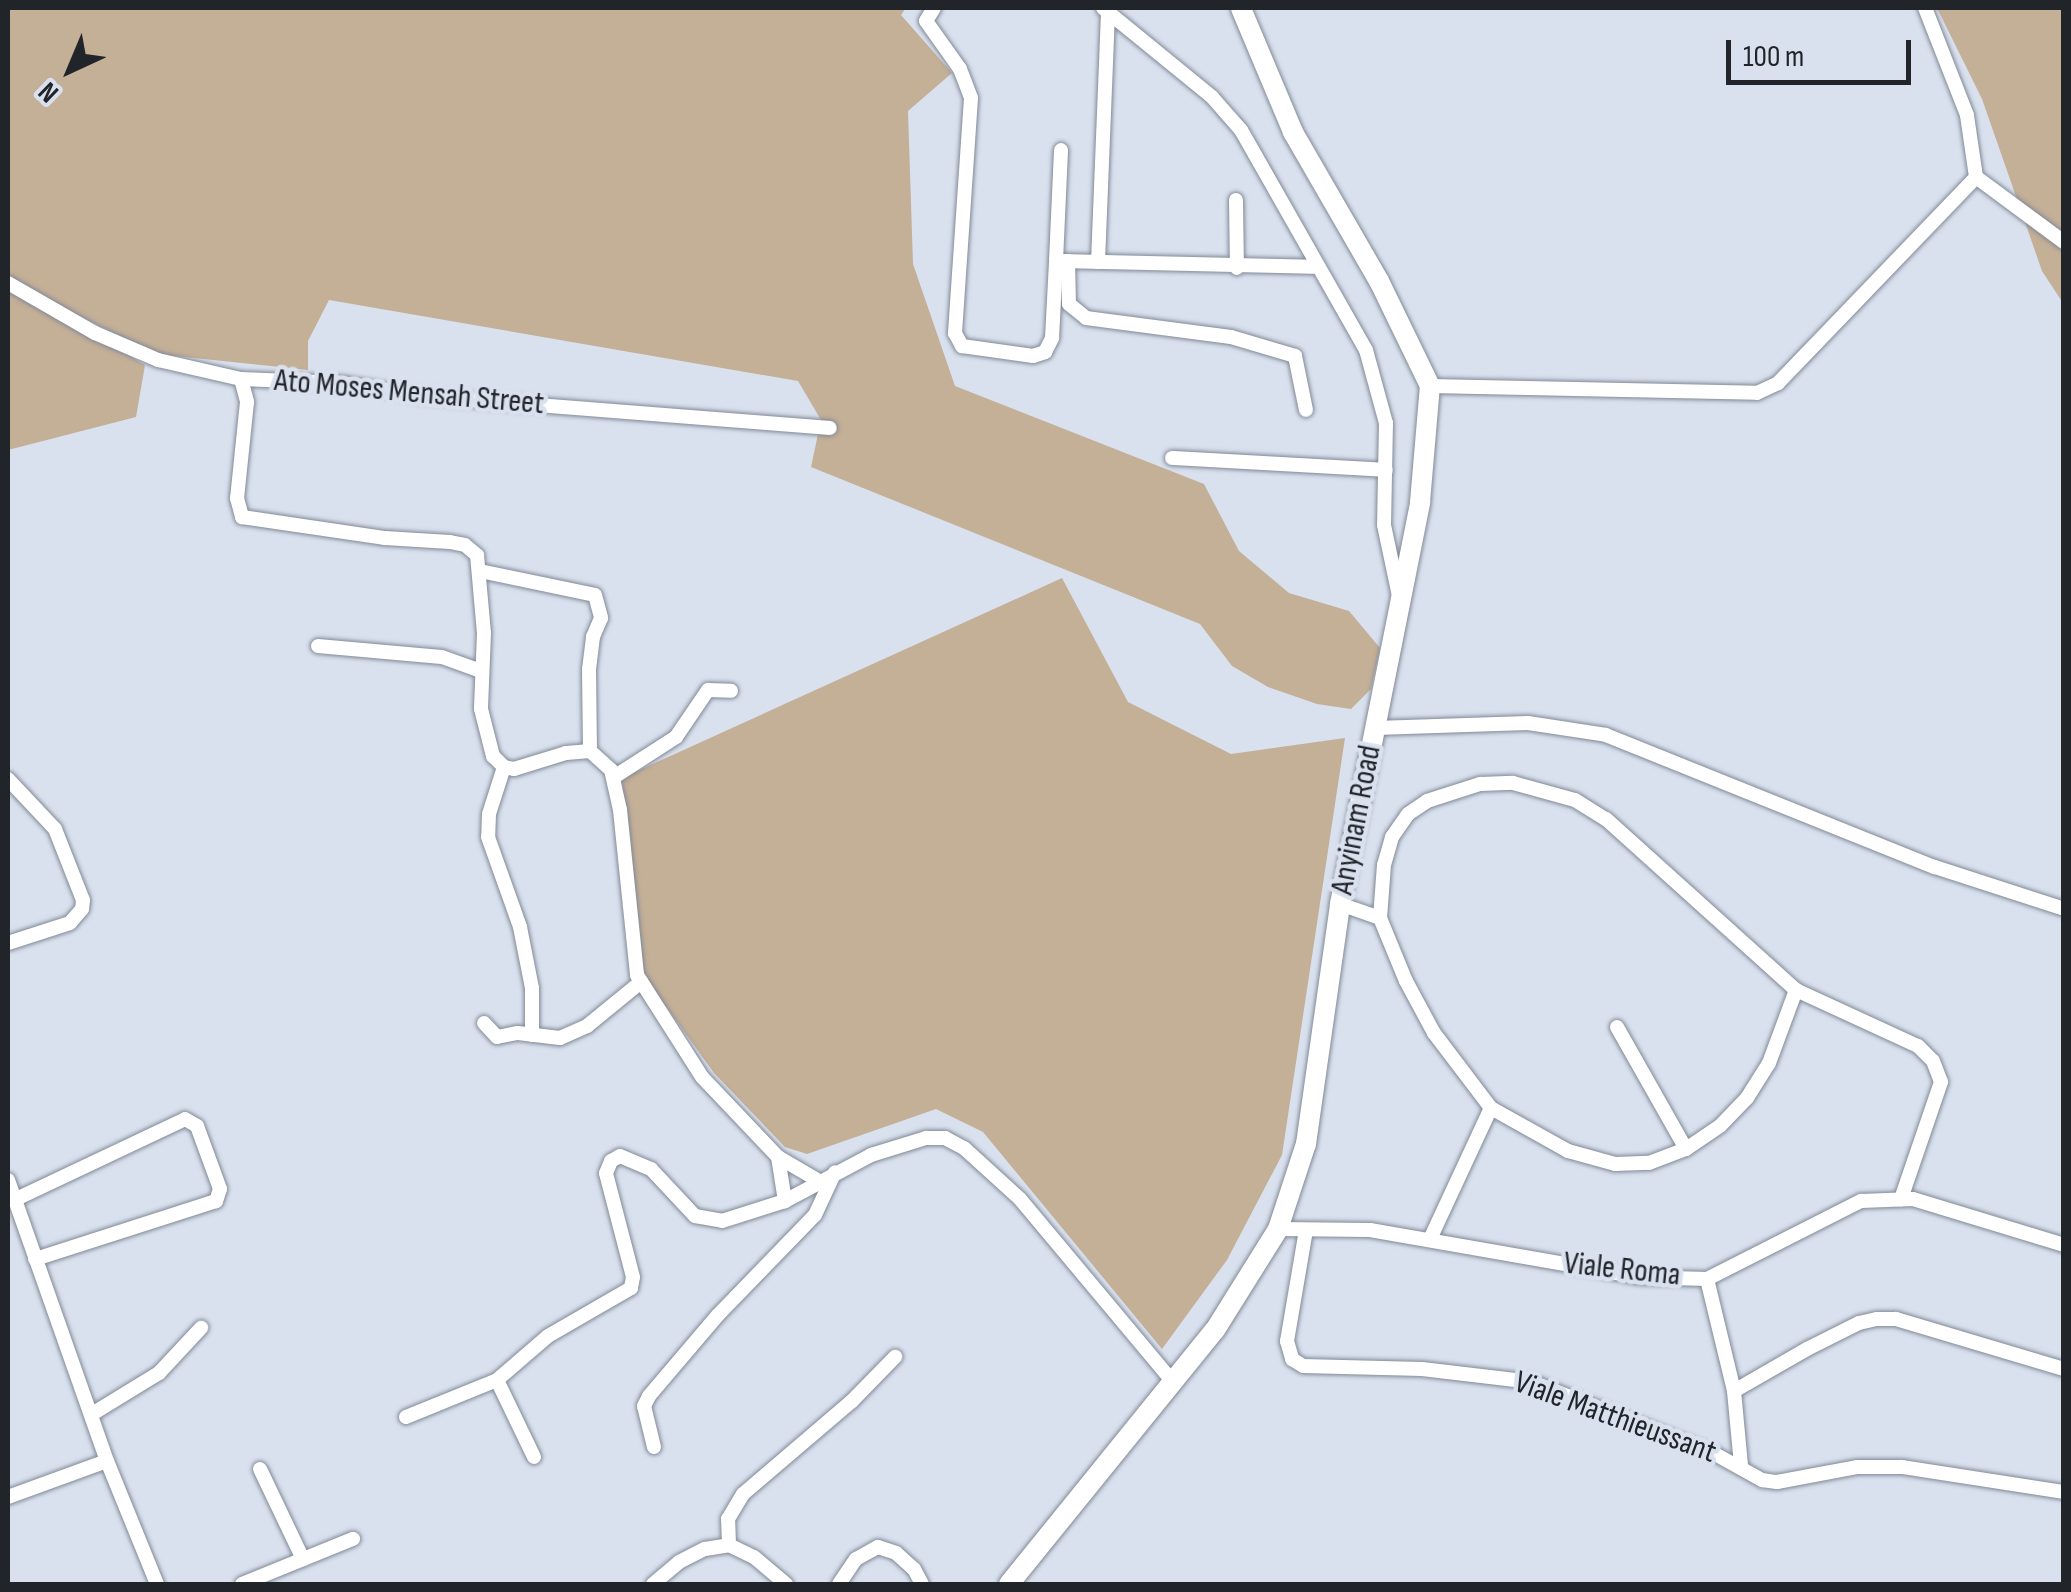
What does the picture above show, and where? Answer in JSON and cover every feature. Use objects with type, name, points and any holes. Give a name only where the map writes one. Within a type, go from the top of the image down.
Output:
[{"type":"street","points":[[934,8],[926,21],[960,69],[971,98],[958,342],[984,350],[1033,356],[1045,352],[1052,338],[1062,261],[1062,150]]},
{"type":"street","name":"Anyinam Road","points":[[1009,1584],[1174,1383],[1251,1278],[1278,1228],[1306,1144],[1340,904],[1402,608],[1426,455],[1430,386],[1379,281],[1293,132],[1240,8]]},
{"type":"street","points":[[1925,8],[1967,115],[1976,176],[2064,242]]},
{"type":"street","points":[[1098,262],[1105,10]]},
{"type":"street","points":[[1105,10],[1228,114],[1257,154],[1316,267],[1366,350],[1382,398],[1384,525],[1402,608]]},
{"type":"street","points":[[1430,386],[1757,393],[1778,383],[1976,176]]},
{"type":"street","points":[[1236,200],[1237,268]]},
{"type":"street","points":[[1062,261],[1316,267]]},
{"type":"street","points":[[1062,261],[1069,304],[1086,318],[1231,337],[1295,356],[1306,410]]},
{"type":"street","name":"Ato Moses Mensah Street","points":[[8,283],[95,334],[158,360],[241,379],[340,384],[423,396],[830,428]]},
{"type":"street","points":[[241,379],[247,402],[236,498],[242,517],[465,546],[477,555],[480,571],[481,672],[486,734],[494,756],[504,767],[522,769],[566,753],[590,751]]},
{"type":"street","points":[[1172,458],[1386,470]]},
{"type":"street","points":[[480,571],[595,595],[601,618],[593,637],[589,669],[590,751],[614,777],[633,962],[640,982],[702,1077],[778,1157],[819,1181]]},
{"type":"street","points":[[318,646],[442,658],[481,672]]},
{"type":"street","points":[[614,777],[666,746],[685,727],[708,690],[732,691]]},
{"type":"street","points":[[1376,728],[1528,723],[1606,735],[1935,867],[2064,909]]},
{"type":"street","points":[[504,767],[489,814],[488,837],[520,927],[532,988],[532,1035]]},
{"type":"street","points":[[8,780],[55,829],[83,900],[77,918],[59,929],[8,942]]},
{"type":"street","points":[[1796,990],[1780,1038],[1747,1098],[1720,1126],[1686,1150],[1649,1163],[1615,1164],[1568,1152],[1491,1108],[1434,1032],[1406,981],[1380,918],[1384,865],[1392,838],[1408,814],[1453,790],[1513,783],[1575,800],[1606,819],[1796,990],[1918,1046],[1933,1061],[1941,1082],[1902,1199]]},
{"type":"street","points":[[1340,904],[1380,918]]},
{"type":"street","points":[[484,1023],[497,1037],[555,1038],[573,1034],[640,982]]},
{"type":"street","points":[[1618,1026],[1686,1150]]},
{"type":"street","points":[[1431,1237],[1491,1108]]},
{"type":"street","points":[[14,1200],[186,1119],[197,1126],[220,1189],[218,1199],[36,1259]]},
{"type":"street","points":[[406,1417],[496,1380],[548,1336],[632,1285],[607,1178],[611,1161],[626,1156],[651,1169],[686,1211],[702,1220],[732,1220],[784,1201],[871,1155],[926,1138],[945,1138],[964,1148],[1020,1199],[1174,1383]]},
{"type":"street","points":[[778,1157],[784,1201]]},
{"type":"street","points":[[654,1446],[644,1406],[649,1396],[718,1316],[814,1216],[835,1172]]},
{"type":"street","points":[[8,1180],[107,1461],[157,1584]]},
{"type":"street","name":"Viale Roma","points":[[1278,1228],[1370,1230],[1431,1237],[1638,1277],[1707,1279],[1861,1201],[1913,1198],[2064,1246]]},
{"type":"street","name":"Viale Matthieussant","points":[[1306,1230],[1286,1340],[1296,1363],[1422,1369],[1532,1382],[1742,1465],[1762,1480],[1777,1482],[1857,1467],[1902,1467],[2064,1492]]},
{"type":"street","points":[[1707,1279],[1734,1391],[1742,1465]]},
{"type":"street","points":[[1734,1391],[1807,1349],[1860,1323],[1878,1319],[1896,1319],[2064,1369]]},
{"type":"street","points":[[92,1414],[159,1373],[201,1328]]},
{"type":"street","points":[[729,1545],[728,1520],[743,1494],[852,1400],[895,1357]]},
{"type":"street","points":[[496,1380],[534,1457]]},
{"type":"street","points":[[8,1496],[107,1461]]},
{"type":"street","points":[[260,1469],[302,1559]]},
{"type":"street","points":[[242,1584],[353,1539]]},
{"type":"street","points":[[652,1584],[704,1549],[729,1545],[754,1556],[786,1584]]},
{"type":"street","points":[[839,1584],[856,1559],[878,1547],[896,1552],[914,1568],[922,1584]]},
{"type":"shaded area","points":[[8,8],[906,8],[901,15],[952,73],[908,111],[913,264],[955,386],[1204,484],[1239,551],[1289,593],[1349,611],[1380,648],[1371,689],[1351,709],[1317,704],[1268,687],[1232,666],[1200,624],[811,467],[821,420],[798,381],[329,300],[308,341],[308,370],[156,354],[69,311],[8,276]]},
{"type":"shaded area","points":[[1937,8],[2063,8],[2063,303],[2042,271],[1982,99]]},
{"type":"shaded area","points":[[8,288],[145,365],[136,417],[8,450]]},
{"type":"shaded area","points":[[1062,578],[1128,702],[1231,754],[1345,738],[1282,1155],[1227,1260],[1162,1349],[983,1132],[936,1109],[807,1154],[785,1147],[714,1073],[639,969],[622,778]]}]
